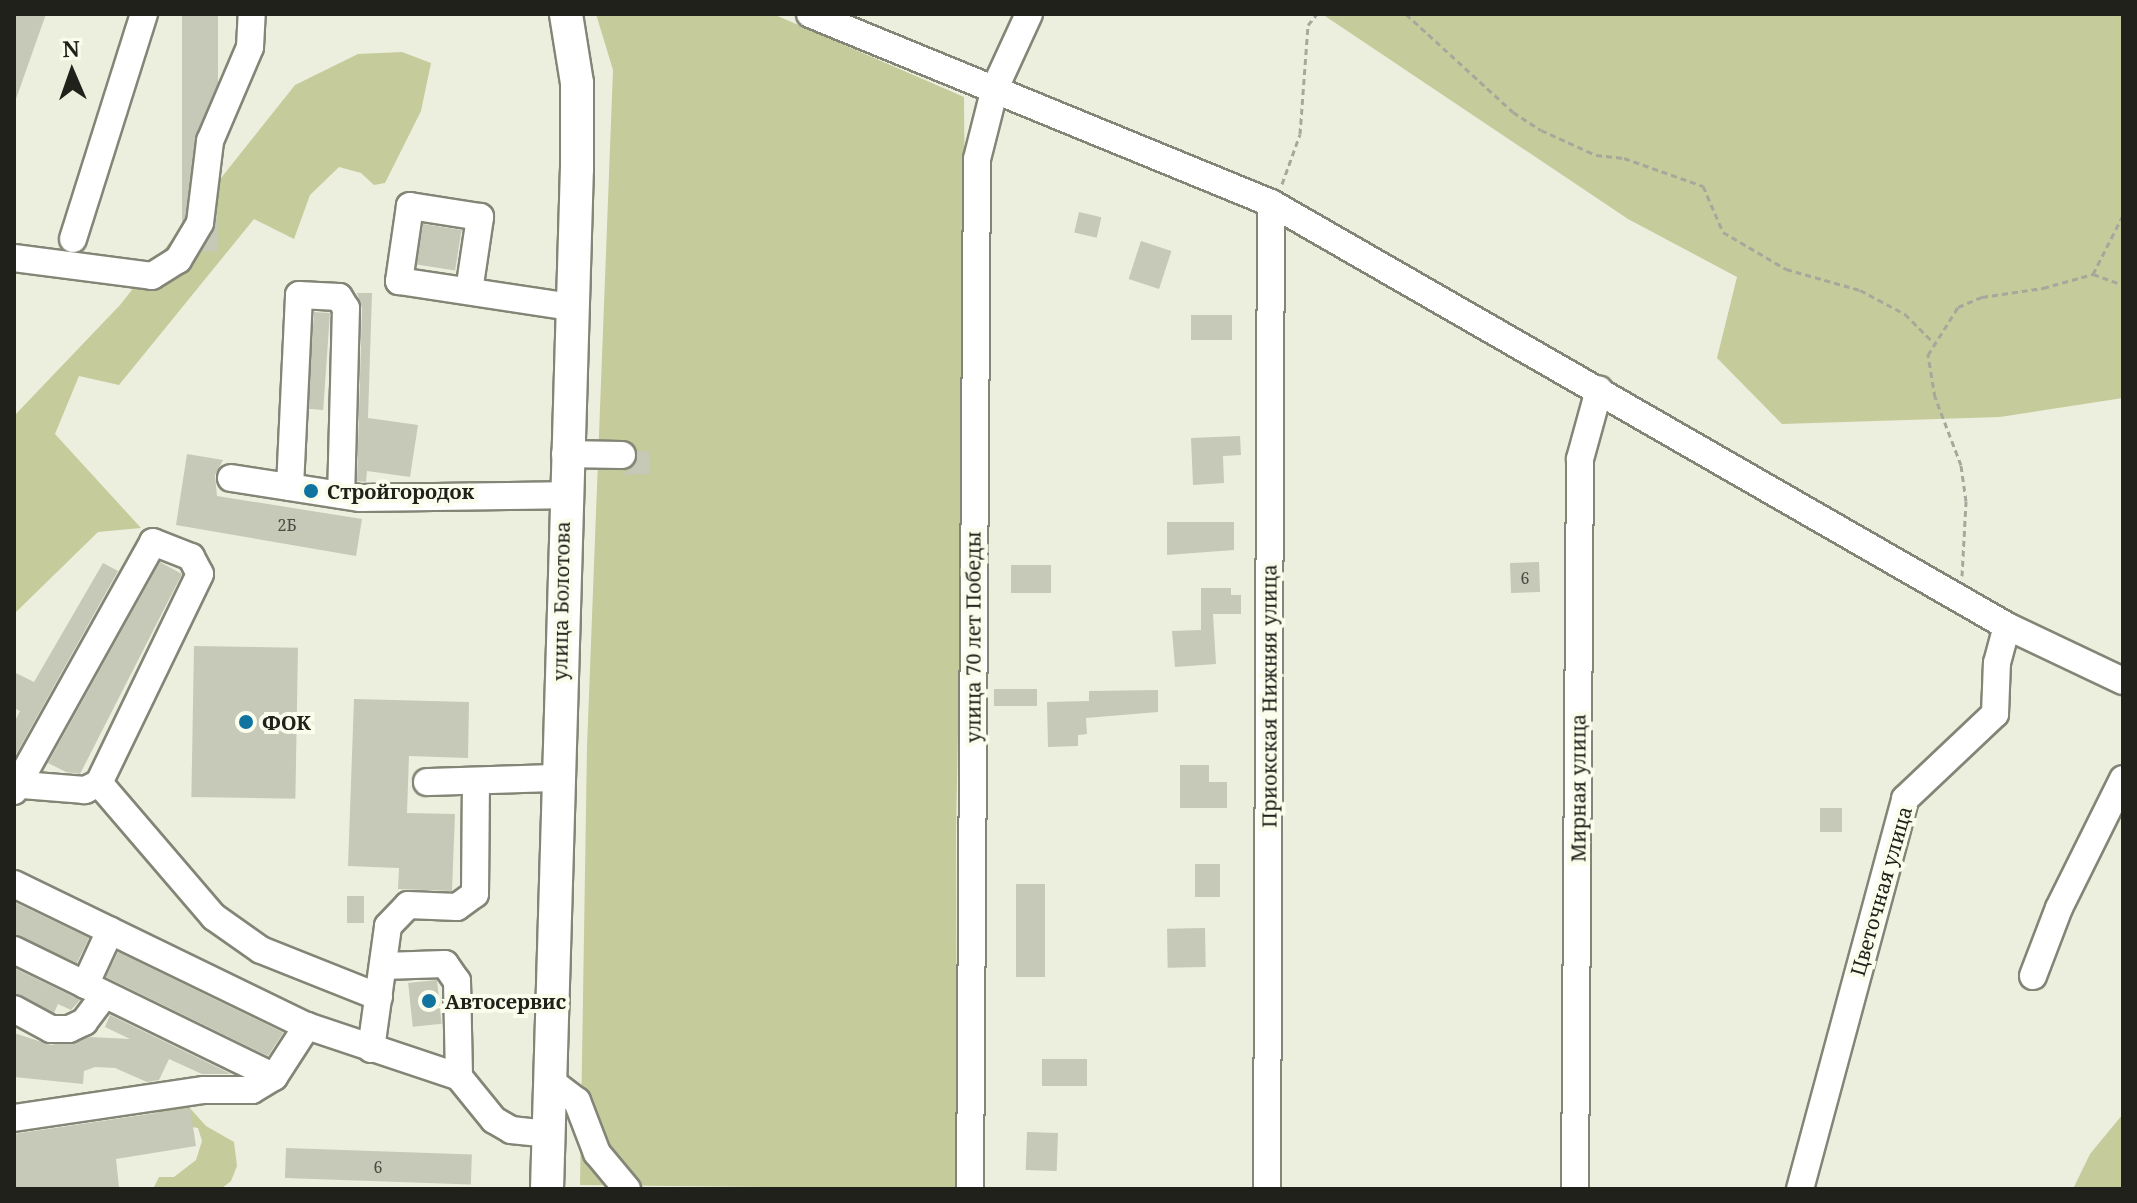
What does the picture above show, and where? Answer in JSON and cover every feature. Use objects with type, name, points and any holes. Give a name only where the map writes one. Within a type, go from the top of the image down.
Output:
[{"type":"main road","name":"улица Болотова","points":[[547,1189],[577,83],[566,14]]},
{"type":"street","points":[[73,239],[144,14]]},
{"type":"street","points":[[14,258],[152,276],[178,260],[200,223],[210,141],[250,47],[252,14]]},
{"type":"street","points":[[810,14],[1271,203],[2007,626],[2123,681]]},
{"type":"street","name":"улица 70 лет Победы","points":[[970,1189],[977,159],[995,88],[1029,14]]},
{"type":"street","name":"Приокская Нижняя улица","points":[[1267,1189],[1271,203]]},
{"type":"street","points":[[469,291],[570,307]]},
{"type":"street","points":[[290,487],[299,295],[339,297],[346,308],[341,495]]},
{"type":"street","name":"Мирная улица","points":[[1575,1189],[1580,459],[1599,390]]},
{"type":"street","points":[[565,454],[622,455]]},
{"type":"street","points":[[231,478],[341,495],[564,495]]},
{"type":"street","points":[[153,542],[191,557],[200,574],[99,783],[85,790],[18,788],[153,542]]},
{"type":"street","name":"Цветочная улица","points":[[1800,1189],[1905,799],[1995,714],[1997,663],[2007,626]]},
{"type":"street","points":[[427,782],[556,778]]},
{"type":"street","points":[[2033,976],[2059,908],[2123,781]]},
{"type":"street","points":[[371,1049],[388,926],[408,905],[457,907],[475,894],[476,782]]},
{"type":"street","points":[[99,783],[214,917],[261,950],[379,997]]},
{"type":"street","points":[[14,884],[307,1026],[459,1077],[494,1120],[511,1130],[548,1134]]},
{"type":"street","points":[[14,1009],[51,1029],[69,1029],[84,1022],[110,931]]},
{"type":"street","points":[[14,950],[274,1077]]},
{"type":"street","points":[[383,966],[445,964],[457,981],[459,1077]]},
{"type":"street","points":[[14,1118],[204,1090],[252,1090],[274,1077],[307,1026]]},
{"type":"street","points":[[549,1080],[577,1101],[597,1153],[627,1189]]},
{"type":"path","points":[[1271,203],[1300,134],[1308,25],[1317,14]]},
{"type":"path","points":[[1406,14],[1513,112],[1541,130],[1596,155],[1624,158],[1703,186],[1723,232],[1786,269],[1860,290],[1905,314],[1934,343]]},
{"type":"path","points":[[2093,274],[2123,215]]},
{"type":"path","points":[[1957,596],[1966,560],[1966,501],[1961,465],[1927,362],[1934,343],[1958,307],[1982,297],[2043,288],[2093,274],[2123,285]]},
{"type":"green space","points":[[596,14],[773,14],[964,97],[966,344],[956,832],[957,1189],[580,1185],[587,747],[613,70]]},
{"type":"green space","points":[[1322,14],[2123,14],[2123,398],[2000,417],[1782,424],[1717,358],[1737,277],[1628,219]]},
{"type":"green space","points":[[402,52],[431,63],[421,111],[385,183],[374,185],[361,173],[339,167],[310,195],[294,239],[254,219],[119,385],[79,376],[55,434],[141,528],[98,532],[14,614],[14,416],[120,305],[295,85],[358,54]]},
{"type":"green space","points":[[189,1107],[206,1126],[234,1142],[237,1166],[231,1181],[221,1189],[153,1189],[159,1177],[174,1177],[196,1160],[202,1141],[198,1128],[147,1120],[159,1111]]},
{"type":"green space","points":[[2123,1114],[2123,1189],[2073,1189],[2090,1154]]},
{"type":"building","points":[[14,14],[46,14],[16,99],[14,99]]},
{"type":"building","points":[[182,14],[218,14],[218,251],[182,251]]},
{"type":"building","points":[[1079,212],[1101,217],[1097,238],[1074,232]]},
{"type":"building","points":[[423,224],[462,230],[455,271],[417,264]]},
{"type":"building","points":[[1141,241],[1171,251],[1159,289],[1129,279]]},
{"type":"building","points":[[357,293],[372,293],[368,418],[418,425],[410,477],[367,471],[366,482],[357,481],[362,308]]},
{"type":"building","points":[[314,312],[330,313],[323,410],[307,409]]},
{"type":"building","points":[[1191,315],[1232,315],[1232,340],[1191,340]]},
{"type":"building","points":[[1240,436],[1241,455],[1223,456],[1224,483],[1193,485],[1191,438]]},
{"type":"building","points":[[637,451],[649,451],[649,474],[623,475],[635,464]]},
{"type":"building","points":[[187,454],[223,460],[215,475],[217,496],[362,519],[356,556],[176,525]]},
{"type":"building","points":[[1167,522],[1234,522],[1234,550],[1167,555]]},
{"type":"building","points":[[160,562],[182,574],[80,774],[66,772],[48,763]]},
{"type":"building","points":[[1539,562],[1540,592],[1511,593],[1510,563]]},
{"type":"building","points":[[103,563],[118,571],[14,758],[14,723],[20,711],[14,708],[14,672],[34,682]]},
{"type":"building","points":[[1011,565],[1051,565],[1051,593],[1011,593]]},
{"type":"building","points":[[1201,588],[1231,588],[1231,595],[1241,595],[1241,614],[1213,614],[1216,664],[1175,667],[1172,631],[1201,630]]},
{"type":"building","name":"ФОК","points":[[194,646],[298,648],[295,799],[191,797]]},
{"type":"building","points":[[994,689],[1037,689],[1037,706],[994,706]]},
{"type":"building","points":[[1158,690],[1158,712],[1086,718],[1087,734],[1078,735],[1078,746],[1048,747],[1047,702],[1089,701],[1089,691]]},
{"type":"building","points":[[354,699],[469,702],[468,758],[409,756],[407,813],[455,814],[452,891],[398,889],[399,868],[348,866]]},
{"type":"building","points":[[1180,765],[1209,765],[1209,782],[1227,782],[1227,808],[1180,808]]},
{"type":"building","points":[[1820,808],[1842,808],[1842,832],[1820,832]]},
{"type":"building","points":[[1195,864],[1220,864],[1220,897],[1195,897]]},
{"type":"building","points":[[1016,884],[1045,884],[1045,977],[1016,977]]},
{"type":"building","points":[[347,896],[364,896],[364,923],[347,923]]},
{"type":"building","points":[[14,902],[89,938],[77,963],[14,934]]},
{"type":"building","points":[[1205,928],[1206,967],[1168,968],[1167,929]]},
{"type":"building","points":[[118,952],[283,1033],[268,1056],[106,977]]},
{"type":"building","points":[[14,968],[80,1000],[71,1010],[58,1004],[54,1013],[14,993]]},
{"type":"building","name":"Автосервис","points":[[437,980],[442,1024],[413,1027],[408,983]]},
{"type":"building","points":[[110,1015],[231,1074],[202,1074],[169,1059],[159,1080],[147,1082],[115,1068],[95,1067],[84,1071],[83,1084],[14,1077],[14,1033],[51,1045],[90,1037],[130,1039],[105,1027]]},
{"type":"building","points":[[1042,1059],[1087,1059],[1087,1086],[1042,1086]]},
{"type":"building","points":[[190,1108],[196,1146],[116,1159],[119,1187],[14,1189],[14,1134]]},
{"type":"building","points":[[1027,1132],[1058,1133],[1057,1171],[1026,1170]]},
{"type":"building","points":[[286,1148],[472,1154],[471,1184],[285,1178]]},
{"type":"place","name":"Стройгородок","points":[[311,491]]},
{"type":"place","name":"ФОК","points":[[246,722]]},
{"type":"place","name":"Автосервис","points":[[429,1001]]}]
